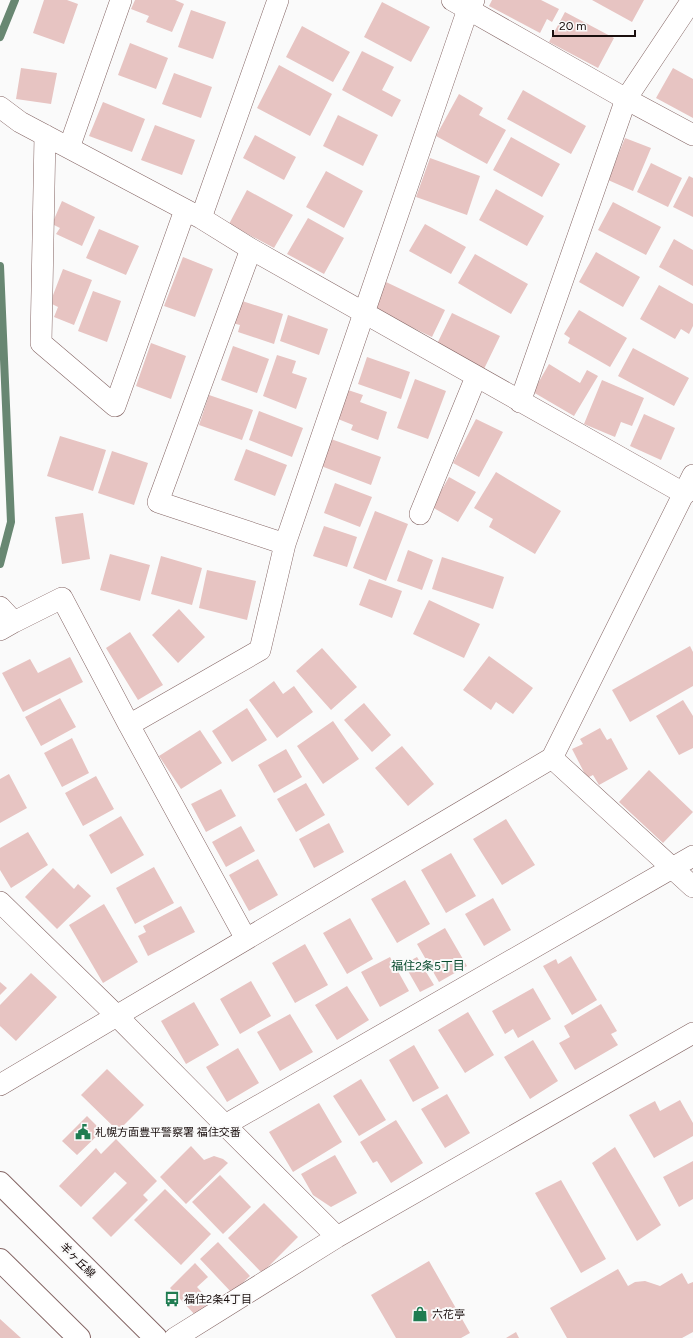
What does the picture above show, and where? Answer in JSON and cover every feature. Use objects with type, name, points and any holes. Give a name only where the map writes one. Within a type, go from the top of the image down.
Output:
[{"type":"main road","name":"羊ヶ丘線","points":[[0,1183],[156,1338]]},
{"type":"main road","points":[[0,1260],[79,1338]]},
{"type":"street","points":[[69,148],[121,0]]},
{"type":"street","points":[[45,135],[41,343],[115,406],[278,0]]},
{"type":"street","points":[[520,402],[626,99],[692,0]]},
{"type":"street","points":[[129,726],[260,650],[285,544],[365,312],[465,3],[626,99],[693,135]]},
{"type":"street","points":[[0,107],[20,122],[193,214],[251,249],[685,494]]},
{"type":"street","points":[[251,249],[158,502],[285,544]]},
{"type":"street","points":[[420,514],[476,377]]},
{"type":"street","points":[[0,1085],[552,758],[685,494],[693,475]]},
{"type":"street","points":[[5,620],[62,598],[129,726],[246,939]]},
{"type":"street","points":[[552,758],[693,887]]},
{"type":"street","points":[[225,1125],[693,856]]},
{"type":"street","points":[[0,902],[117,1016],[337,1237]]},
{"type":"street","points":[[176,1338],[337,1237],[693,1033]]},
{"type":"building","points":[[44,0],[67,0],[78,4],[64,44],[33,33]]},
{"type":"building","points":[[135,0],[175,0],[184,4],[172,32],[146,22],[149,16],[131,9]]},
{"type":"building","points":[[492,0],[541,0],[559,9],[552,22],[547,19],[540,33],[489,6]]},
{"type":"building","points":[[592,0],[644,0],[632,22]]},
{"type":"building","points":[[382,2],[430,27],[411,62],[364,37]]},
{"type":"building","points":[[191,10],[226,22],[213,59],[178,47]]},
{"type":"building","points":[[565,12],[614,38],[598,68],[549,42]]},
{"type":"building","points":[[302,26],[350,52],[333,82],[286,57]]},
{"type":"building","points":[[130,43],[168,58],[156,89],[118,75]]},
{"type":"building","points":[[362,51],[394,67],[382,90],[401,100],[392,117],[342,90]]},
{"type":"building","points":[[279,65],[332,94],[310,136],[257,108]]},
{"type":"building","points":[[21,68],[57,73],[51,104],[16,99]]},
{"type":"building","points":[[673,68],[693,79],[693,118],[656,98]]},
{"type":"building","points":[[174,73],[212,87],[201,118],[162,104]]},
{"type":"building","points":[[523,90],[586,126],[571,154],[507,119]]},
{"type":"building","points":[[459,94],[483,108],[479,115],[506,130],[487,164],[436,136]]},
{"type":"building","points":[[103,102],[145,119],[132,152],[89,136]]},
{"type":"building","points":[[338,115],[378,135],[363,166],[323,146]]},
{"type":"building","points":[[155,125],[195,140],[182,175],[141,160]]},
{"type":"building","points":[[255,135],[296,157],[284,180],[243,158]]},
{"type":"building","points":[[511,137],[560,164],[542,197],[493,170]]},
{"type":"building","points":[[625,138],[651,148],[633,191],[608,180]]},
{"type":"building","points":[[430,158],[480,176],[467,215],[416,197]]},
{"type":"building","points":[[651,163],[682,178],[668,207],[637,192]]},
{"type":"building","points":[[326,171],[363,191],[344,228],[306,207]]},
{"type":"building","points":[[689,176],[693,178],[693,217],[673,207]]},
{"type":"building","points":[[496,189],[544,216],[527,246],[479,220]]},
{"type":"building","points":[[247,190],[293,215],[274,248],[229,224]]},
{"type":"building","points":[[62,201],[95,217],[82,246],[56,234],[60,228],[52,224]]},
{"type":"building","points":[[613,202],[661,227],[646,255],[598,230]]},
{"type":"building","points":[[308,218],[344,238],[324,274],[287,254]]},
{"type":"building","points":[[425,224],[466,247],[451,274],[409,251]]},
{"type":"building","points":[[99,229],[139,246],[126,275],[86,258]]},
{"type":"building","points":[[674,239],[693,250],[693,286],[659,267]]},
{"type":"building","points":[[596,252],[640,277],[623,307],[579,282]]},
{"type":"building","points":[[475,254],[528,284],[511,314],[458,283]]},
{"type":"building","points":[[183,257],[213,269],[195,317],[164,306]]},
{"type":"building","points":[[63,269],[92,280],[74,325],[54,317],[58,307],[50,303]]},
{"type":"building","points":[[386,282],[445,310],[432,337],[373,309]]},
{"type":"building","points":[[659,285],[693,304],[693,326],[689,334],[681,329],[675,339],[640,319]]},
{"type":"building","points":[[93,291],[121,301],[107,342],[78,331]]},
{"type":"building","points":[[239,300],[283,314],[274,344],[238,332],[240,325],[232,323]]},
{"type":"building","points":[[579,310],[627,338],[610,367],[568,343],[570,338],[564,334]]},
{"type":"building","points":[[452,313],[500,336],[484,369],[436,346]]},
{"type":"building","points":[[288,315],[328,329],[319,355],[280,341]]},
{"type":"building","points":[[151,343],[186,356],[171,399],[136,386]]},
{"type":"building","points":[[233,346],[269,359],[257,393],[221,380]]},
{"type":"building","points":[[633,348],[689,378],[674,406],[618,376]]},
{"type":"building","points":[[277,355],[296,361],[292,373],[307,378],[296,409],[263,396]]},
{"type":"building","points":[[367,357],[410,372],[401,399],[358,384]]},
{"type":"building","points":[[549,364],[580,383],[587,370],[598,376],[574,416],[533,392]]},
{"type":"building","points":[[415,379],[446,391],[428,439],[397,428]]},
{"type":"building","points":[[602,380],[644,398],[632,426],[621,422],[615,437],[584,424]]},
{"type":"building","points":[[348,390],[363,395],[360,402],[387,412],[378,440],[351,430],[353,425],[338,419]]},
{"type":"building","points":[[209,395],[253,410],[242,440],[199,425]]},
{"type":"building","points":[[259,411],[303,428],[292,457],[249,440]]},
{"type":"building","points":[[644,414],[675,428],[661,460],[630,446]]},
{"type":"building","points":[[476,419],[503,432],[479,477],[453,463]]},
{"type":"building","points":[[60,436],[106,450],[93,491],[47,476]]},
{"type":"building","points":[[331,439],[381,457],[371,485],[321,466]]},
{"type":"building","points":[[246,449],[287,465],[275,496],[234,480]]},
{"type":"building","points":[[112,451],[148,463],[134,505],[98,493]]},
{"type":"building","points":[[496,472],[561,511],[535,554],[489,527],[493,519],[474,508]]},
{"type":"building","points":[[449,477],[476,492],[458,522],[432,507]]},
{"type":"building","points":[[335,483],[372,497],[360,527],[324,513]]},
{"type":"building","points":[[375,511],[408,524],[386,581],[353,568]]},
{"type":"building","points":[[83,513],[90,559],[62,564],[55,517]]},
{"type":"building","points":[[324,526],[357,537],[347,567],[313,556]]},
{"type":"building","points":[[408,550],[433,560],[422,590],[397,581]]},
{"type":"building","points":[[110,554],[150,565],[140,601],[100,590]]},
{"type":"building","points":[[161,556],[202,568],[192,605],[151,594]]},
{"type":"building","points":[[442,557],[504,577],[493,609],[432,589]]},
{"type":"building","points":[[207,570],[256,581],[247,620],[199,608]]},
{"type":"building","points":[[369,579],[402,591],[392,618],[359,605]]},
{"type":"building","points":[[429,600],[480,624],[464,658],[413,634]]},
{"type":"building","points":[[179,609],[205,637],[178,663],[152,635]]},
{"type":"building","points":[[130,632],[163,685],[138,700],[106,648]]},
{"type":"building","points":[[690,646],[693,652],[693,686],[630,722],[612,690]]},
{"type":"building","points":[[322,648],[357,687],[331,710],[296,671]]},
{"type":"building","points":[[489,656],[533,688],[513,714],[496,702],[491,710],[463,690]]},
{"type":"building","points":[[70,657],[83,682],[23,712],[2,673],[30,659],[38,673]]},
{"type":"building","points":[[274,681],[283,694],[294,686],[313,712],[277,738],[249,700]]},
{"type":"building","points":[[60,698],[76,727],[41,746],[25,717]]},
{"type":"building","points":[[683,700],[693,716],[693,748],[679,755],[656,716]]},
{"type":"building","points":[[364,703],[391,735],[372,752],[344,720]]},
{"type":"building","points":[[247,708],[267,740],[232,762],[212,731]]},
{"type":"building","points":[[333,721],[359,759],[323,784],[297,746]]},
{"type":"building","points":[[600,728],[607,740],[611,738],[628,769],[599,785],[593,775],[587,778],[572,749],[583,744],[580,739]]},
{"type":"building","points":[[200,730],[222,763],[181,789],[159,756]]},
{"type":"building","points":[[72,738],[89,773],[62,787],[44,753]]},
{"type":"building","points":[[402,746],[434,784],[408,806],[375,768]]},
{"type":"building","points":[[286,749],[302,777],[274,793],[258,765]]},
{"type":"building","points":[[649,770],[693,812],[663,843],[619,802]]},
{"type":"building","points":[[9,774],[27,808],[0,823],[0,779]]},
{"type":"building","points":[[96,776],[114,809],[83,826],[65,793]]},
{"type":"building","points":[[306,783],[325,815],[296,832],[277,799]]},
{"type":"building","points":[[221,789],[236,816],[206,832],[191,804]]},
{"type":"building","points":[[121,816],[144,855],[111,874],[89,835]]},
{"type":"building","points":[[506,819],[535,865],[502,885],[473,839]]},
{"type":"building","points":[[329,823],[344,852],[314,868],[299,839]]},
{"type":"building","points":[[241,826],[255,851],[226,867],[212,842]]},
{"type":"building","points":[[28,832],[48,865],[11,888],[0,870],[0,848]]},
{"type":"building","points":[[451,853],[476,896],[446,913],[421,870]]},
{"type":"building","points":[[258,859],[278,895],[249,911],[229,875]]},
{"type":"building","points":[[154,867],[174,903],[135,924],[116,888]]},
{"type":"building","points":[[53,868],[74,889],[78,884],[91,896],[57,929],[25,897]]},
{"type":"building","points":[[405,880],[430,924],[397,943],[371,899]]},
{"type":"building","points":[[493,898],[511,930],[484,946],[465,914]]},
{"type":"building","points":[[104,904],[138,962],[103,983],[69,925]]},
{"type":"building","points":[[181,906],[195,932],[148,956],[138,936],[146,932],[143,926]]},
{"type":"building","points":[[350,918],[373,959],[347,974],[323,933]]},
{"type":"building","points":[[445,928],[467,966],[439,982],[417,944]]},
{"type":"building","points":[[305,944],[328,985],[295,1003],[272,963]]},
{"type":"building","points":[[571,956],[597,1000],[572,1015],[543,966],[556,959],[558,964]]},
{"type":"building","points":[[390,957],[409,991],[380,1007],[361,972]]},
{"type":"building","points":[[417,957],[434,985],[420,992],[404,964]]},
{"type":"building","points":[[31,973],[57,997],[16,1041],[0,1026],[0,1005]]},
{"type":"building","points":[[251,981],[271,1016],[240,1034],[220,999]]},
{"type":"building","points":[[0,982],[7,988],[0,995]]},
{"type":"building","points":[[347,986],[369,1020],[337,1040],[315,1005]]},
{"type":"building","points":[[533,988],[551,1019],[518,1038],[513,1029],[505,1034],[492,1011]]},
{"type":"building","points":[[194,1002],[219,1045],[186,1064],[161,1021]]},
{"type":"building","points":[[601,1004],[617,1031],[611,1034],[618,1045],[575,1070],[559,1043],[570,1037],[564,1026]]},
{"type":"building","points":[[468,1012],[494,1055],[465,1073],[438,1030]]},
{"type":"building","points":[[290,1014],[313,1052],[280,1071],[257,1032]]},
{"type":"building","points":[[533,1040],[558,1081],[530,1099],[504,1057]]},
{"type":"building","points":[[414,1045],[439,1088],[413,1102],[389,1060]]},
{"type":"building","points":[[238,1048],[259,1083],[227,1102],[206,1067]]},
{"type":"building","points":[[107,1069],[144,1105],[118,1131],[81,1095]]},
{"type":"building","points":[[361,1079],[386,1120],[359,1136],[333,1096]]},
{"type":"building","points":[[447,1094],[470,1133],[445,1148],[421,1109]]},
{"type":"building","points":[[680,1100],[693,1123],[693,1136],[654,1158],[629,1115],[655,1101],[660,1111]]},
{"type":"building","points":[[319,1103],[342,1142],[293,1172],[269,1132]]},
{"type":"building","points":[[87,1116],[102,1131],[77,1155],[62,1141]]},
{"type":"building","points":[[396,1120],[423,1163],[391,1183],[377,1161],[373,1163],[360,1142]]},
{"type":"building","points":[[116,1139],[157,1181],[143,1195],[148,1200],[111,1237],[92,1218],[127,1183],[115,1172],[81,1207],[59,1186],[96,1148],[101,1154]]},
{"type":"building","points":[[191,1146],[204,1160],[214,1156],[223,1159],[228,1163],[186,1204],[160,1177]]},
{"type":"building","points":[[615,1147],[661,1225],[637,1241],[592,1163]]},
{"type":"building","points":[[335,1155],[357,1193],[331,1207],[313,1195],[301,1174]]},
{"type":"building","points":[[693,1161],[693,1199],[679,1207],[663,1177]]},
{"type":"building","points":[[220,1175],[251,1207],[223,1234],[192,1202]]},
{"type":"building","points":[[561,1180],[606,1259],[581,1273],[535,1193]]},
{"type":"building","points":[[165,1189],[211,1234],[181,1265],[134,1220]]},
{"type":"building","points":[[264,1203],[298,1237],[262,1273],[228,1238]]},
{"type":"building","points":[[218,1242],[250,1276],[232,1293],[200,1259]]},
{"type":"building","name":"六花亭","points":[[429,1261],[470,1333],[461,1338],[396,1338],[371,1295]]},
{"type":"building","points":[[195,1263],[208,1277],[197,1287],[211,1302],[196,1316],[170,1288]]},
{"type":"building","points":[[618,1269],[628,1286],[635,1282],[645,1281],[660,1286],[682,1273],[688,1284],[693,1282],[693,1332],[682,1338],[567,1338],[550,1308]]},
{"type":"building","points":[[0,1319],[21,1338],[0,1338]]},
{"type":"building","points":[[516,1332],[519,1338],[506,1338]]},
{"type":"waterway","points":[[0,37],[15,0]]},
{"type":"waterway","points":[[0,266],[11,522],[0,564]]},
{"type":"place","name":"札幌方面豊平警察署 福住交番","points":[[83,1132]]},
{"type":"place","name":"福住2条4丁目","points":[[172,1299]]},
{"type":"place","name":"六花亭","points":[[420,1314]]},
{"type":"district","name":"福住2条5丁目","points":[[428,966]]}]
